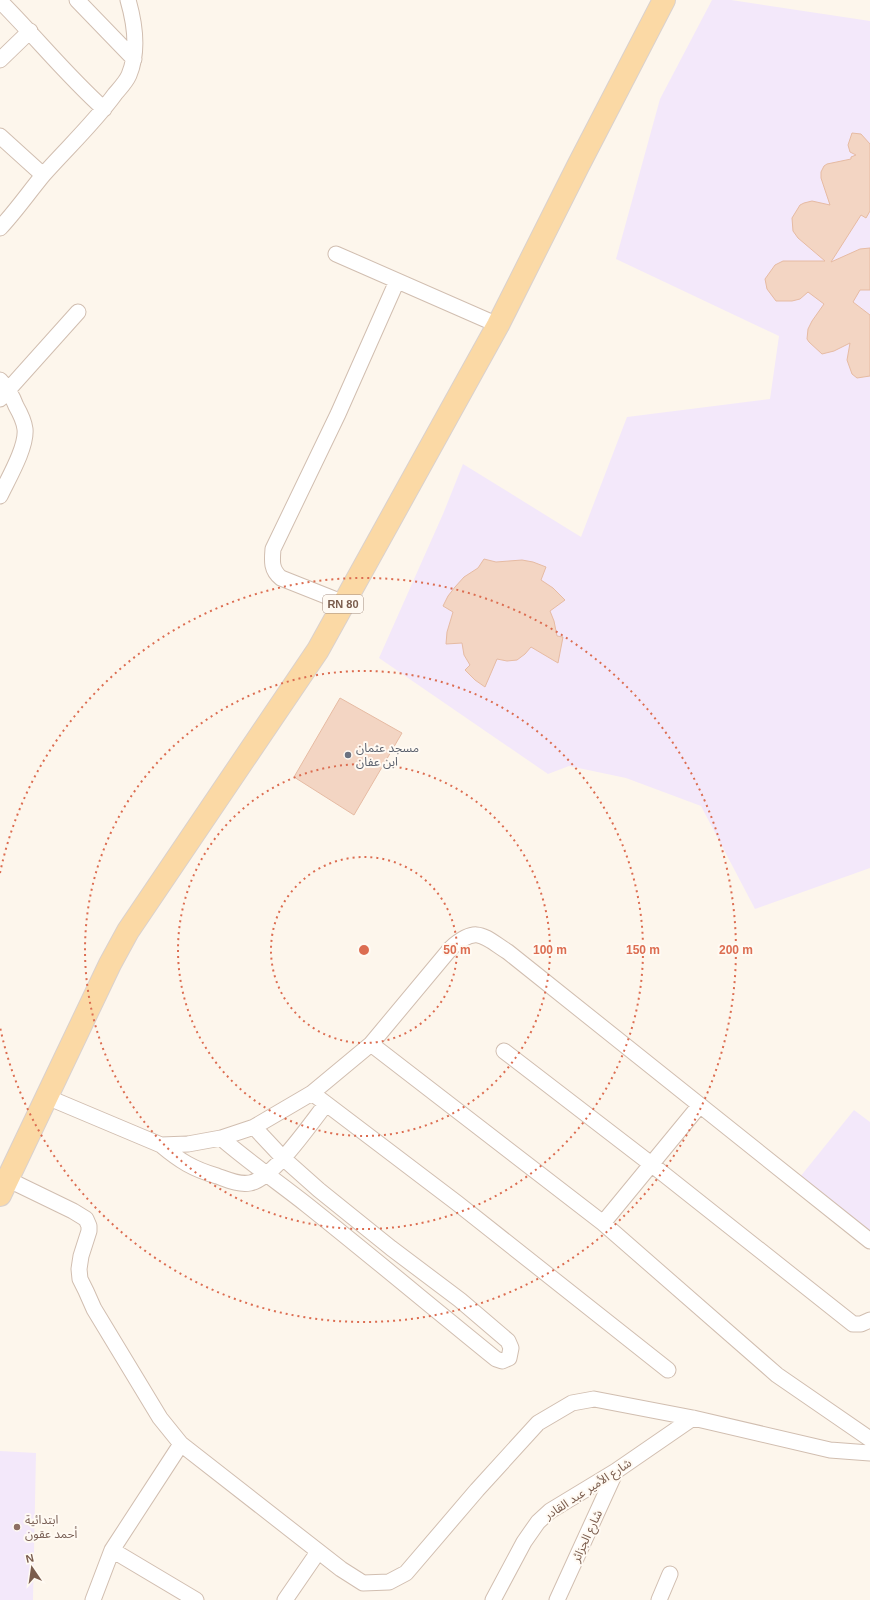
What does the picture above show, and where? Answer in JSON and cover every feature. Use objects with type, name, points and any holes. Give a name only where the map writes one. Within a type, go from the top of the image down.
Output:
[{"type":"main road","name":"RN 80","points":[[4,1187],[110,964],[128,931],[318,650],[498,325],[664,0]]},
{"type":"street","points":[[76,0],[134,59]]},
{"type":"street","points":[[0,228],[12,216],[43,176],[104,109],[129,76],[136,47],[128,0]]},
{"type":"street","points":[[0,1],[30,31],[88,95],[104,109]]},
{"type":"street","points":[[0,60],[30,31]]},
{"type":"street","points":[[0,136],[43,176]]},
{"type":"street","points":[[336,254],[498,325]]},
{"type":"street","points":[[344,603],[281,578],[274,572],[272,561],[273,549],[338,414],[397,281]]},
{"type":"street","points":[[0,496],[16,464],[24,440],[25,429],[23,420],[3,389],[78,312]]},
{"type":"street","points":[[161,1145],[188,1144],[222,1138],[254,1127],[312,1093],[371,1044],[451,948],[461,940],[471,935],[481,934],[508,952],[870,1241]]},
{"type":"street","points":[[371,1044],[602,1223],[777,1375],[870,1439]]},
{"type":"street","points":[[504,1051],[651,1164],[853,1324],[861,1324],[870,1320]]},
{"type":"street","points":[[312,1093],[457,1203],[668,1370]]},
{"type":"street","points":[[47,1097],[161,1145],[180,1161],[204,1172],[239,1183],[251,1183],[266,1174],[283,1158],[326,1104]]},
{"type":"street","points":[[602,1223],[700,1105]]},
{"type":"street","points":[[222,1138],[496,1359],[502,1361],[508,1358],[511,1348],[508,1341],[460,1300],[391,1248],[319,1190],[283,1158],[254,1127]]},
{"type":"street","points":[[4,1187],[73,1211],[86,1219],[89,1226],[89,1231],[81,1256],[79,1269],[80,1279],[94,1309],[160,1418],[181,1444],[340,1569],[363,1583],[389,1582],[406,1573],[477,1490],[538,1423],[572,1403],[594,1399],[693,1418],[830,1450],[870,1453]]},
{"type":"street","points":[[424,1300],[438,1284]]},
{"type":"street","name":"شارع الأمير عبد القادر","points":[[493,1600],[524,1542],[538,1522],[550,1511],[616,1471],[693,1418]]},
{"type":"street","points":[[93,1600],[112,1550],[181,1444]]},
{"type":"street","name":"شارع الجزائر","points":[[557,1600],[616,1471]]},
{"type":"street","points":[[112,1550],[196,1600]]},
{"type":"street","points":[[285,1600],[318,1552]]},
{"type":"street","points":[[659,1600],[670,1574]]},
{"type":"shaded area","points":[[712,0],[731,0],[870,21],[870,868],[755,909],[701,806],[626,778],[569,766],[548,774],[379,658],[443,514],[463,464],[581,537],[627,417],[770,399],[779,336],[616,259],[660,99]]},
{"type":"shaded area","points":[[854,1110],[870,1122],[870,1234],[800,1177]]},
{"type":"shaded area","name":"ابتدائية أحمد عقون","points":[[0,1451],[36,1453],[33,1600],[0,1600]]},
{"type":"building","points":[[852,133],[861,134],[870,144],[870,211],[866,218],[861,215],[831,262],[860,249],[870,248],[870,290],[860,290],[853,302],[870,315],[870,376],[857,378],[852,374],[847,360],[850,343],[834,351],[822,354],[807,339],[808,329],[824,304],[808,292],[800,299],[792,301],[776,301],[767,289],[765,279],[775,265],[783,261],[825,261],[798,238],[793,231],[792,218],[800,205],[804,203],[812,201],[830,205],[821,178],[821,172],[827,164],[851,159],[851,157],[856,155],[850,152],[848,145]]},
{"type":"building","points":[[484,559],[496,562],[522,560],[546,567],[541,580],[553,588],[565,600],[550,611],[557,636],[563,637],[558,663],[531,647],[517,660],[507,661],[497,659],[485,687],[465,670],[470,665],[464,655],[462,643],[446,644],[447,632],[453,612],[443,606],[455,587],[464,577],[478,568]]},
{"type":"building","name":"مسجد عثمان ابن عفان","points":[[340,698],[402,733],[354,815],[294,777]]},
{"type":"place","name":"مسجد عثمان ابن عفان","points":[[348,755]]},
{"type":"place","name":"ابتدائية أحمد عقون","points":[[17,1527]]}]
